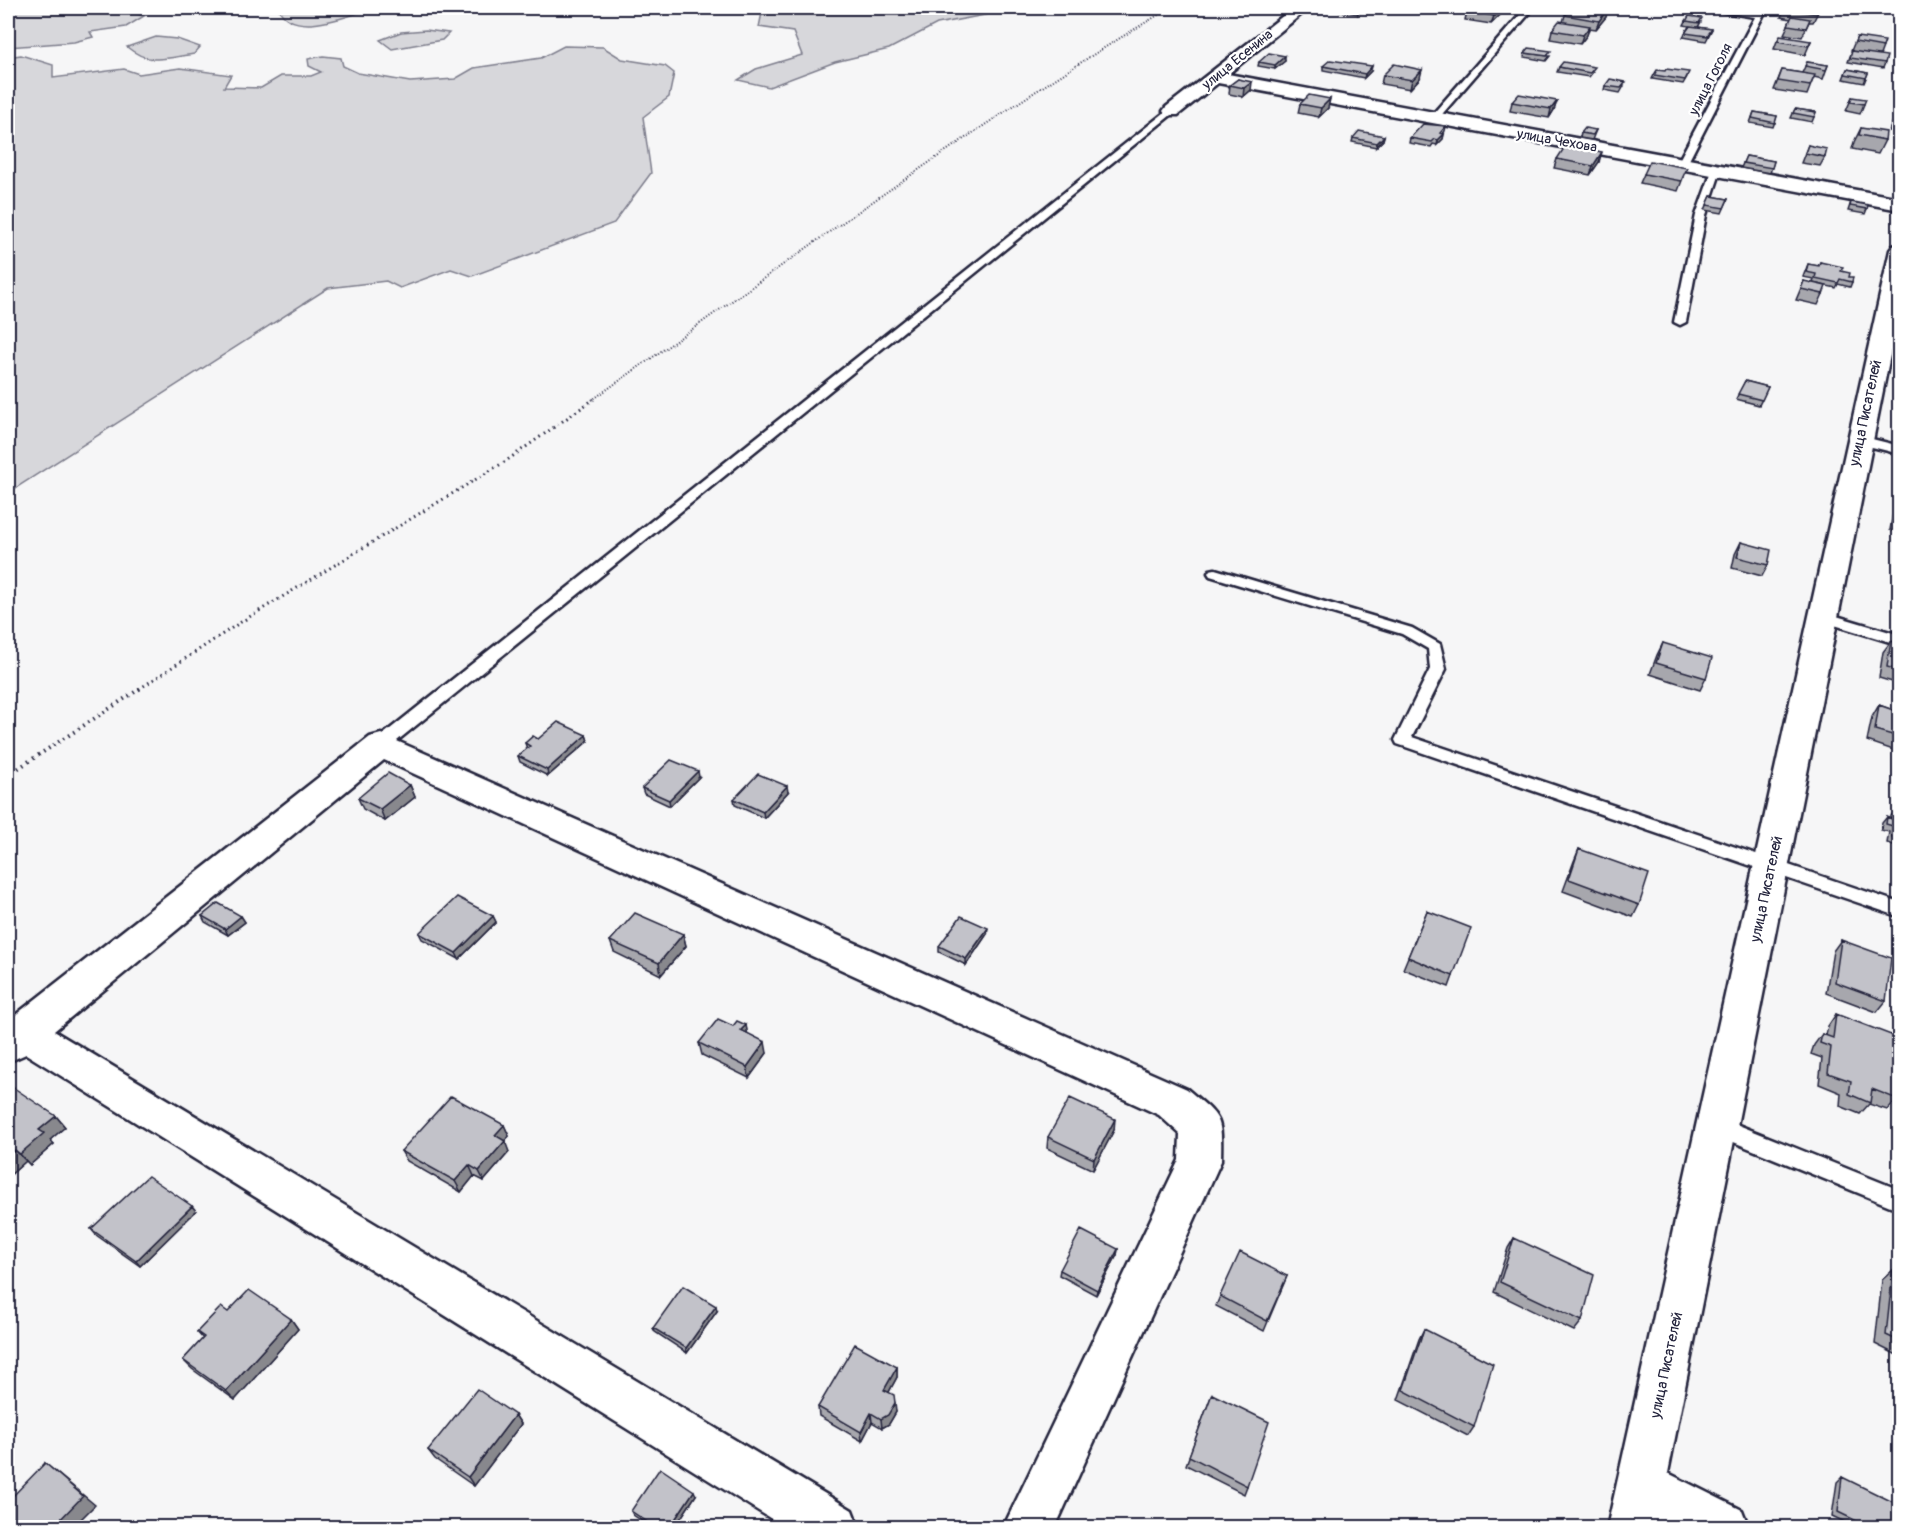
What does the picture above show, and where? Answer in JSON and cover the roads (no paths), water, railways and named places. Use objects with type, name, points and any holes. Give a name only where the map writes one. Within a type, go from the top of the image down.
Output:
[{"type":"street","name":"улица Есенина","points":[[1172,111],[1302,8]]},
{"type":"street","name":"улица Чехова","points":[[1215,77],[1899,204]]},
{"type":"street","name":"улица Писателей","points":[[1637,1506],[1860,440],[1893,310],[1899,250]]},
{"type":"street","points":[[834,1527],[15,1038],[381,745],[1173,1102],[1201,1127],[1200,1161],[1028,1527]]},
{"type":"street","points":[[1637,1506],[1724,1527]]},
{"type":"lane","points":[[1434,118],[1530,8]]},
{"type":"lane","points":[[1711,8],[1761,11]]},
{"type":"lane","name":"улица Гоголя","points":[[1682,164],[1761,11]]},
{"type":"lane","points":[[381,745],[1172,111]]},
{"type":"lane","points":[[1680,322],[1701,215],[1716,170]]},
{"type":"lane","points":[[1860,440],[1899,450]]},
{"type":"lane","points":[[1215,573],[1407,631],[1435,647],[1438,669],[1402,740],[1899,910]]},
{"type":"lane","points":[[1823,617],[1899,640]]},
{"type":"lane","points":[[1716,1125],[1899,1200]]}]
